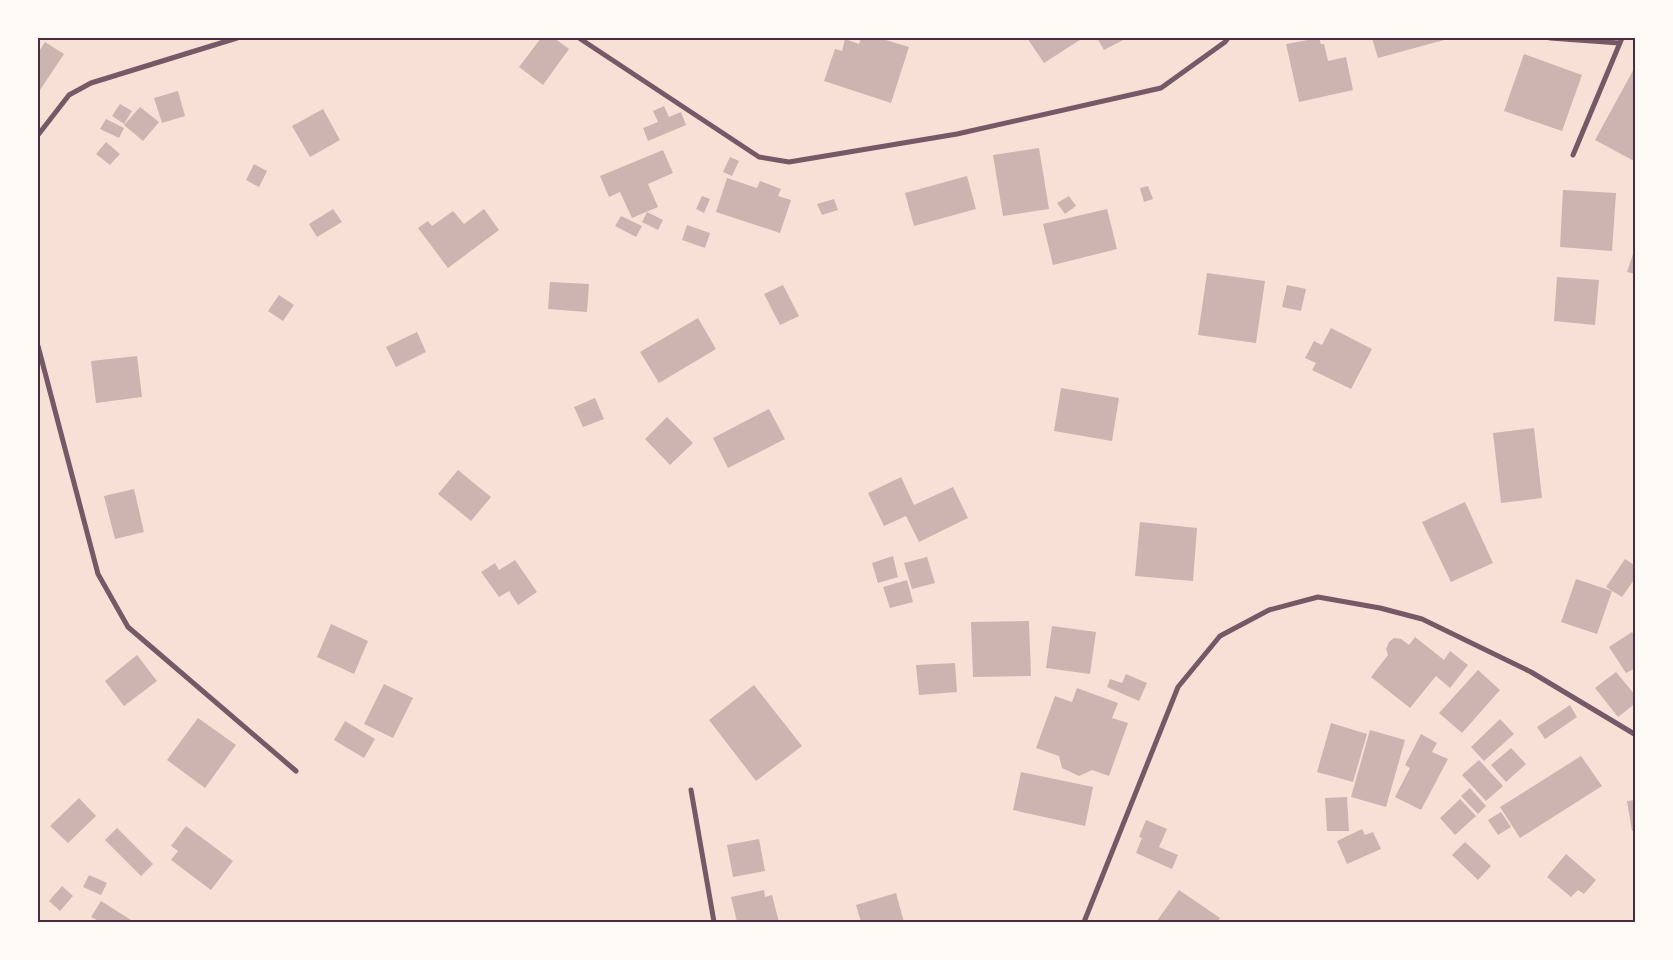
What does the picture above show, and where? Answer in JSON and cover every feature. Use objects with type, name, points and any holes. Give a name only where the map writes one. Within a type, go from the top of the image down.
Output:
[{"type":"street","points":[[38,135],[69,95],[91,83],[237,38]]},
{"type":"street","points":[[579,38],[759,157],[789,162],[957,134],[1161,88],[1228,38]]},
{"type":"street","points":[[1550,38],[1620,40],[1573,155]]},
{"type":"street","points":[[38,346],[98,574],[128,627],[296,771]]},
{"type":"street","points":[[1084,922],[1178,687],[1220,636],[1269,610],[1318,597],[1380,608],[1422,619],[1531,672],[1636,735]]},
{"type":"street","points":[[691,790],[714,922]]},
{"type":"building","points":[[541,38],[554,38],[569,49],[543,85],[519,67]]},
{"type":"building","points":[[861,38],[879,38],[909,47],[891,103],[824,81],[835,49],[842,51],[845,39],[859,44]]},
{"type":"building","points":[[1027,38],[1083,38],[1044,63]]},
{"type":"building","points":[[1097,38],[1127,38],[1104,50]]},
{"type":"building","points":[[1319,38],[1321,44],[1324,44],[1328,61],[1346,57],[1353,90],[1299,102],[1286,44]]},
{"type":"building","points":[[1372,38],[1443,38],[1444,40],[1378,58]]},
{"type":"building","points":[[45,42],[64,54],[40,90],[38,89],[38,53]]},
{"type":"building","points":[[1524,54],[1582,75],[1562,131],[1504,111]]},
{"type":"building","points":[[1636,65],[1636,162],[1595,140]]},
{"type":"building","points":[[178,91],[185,116],[162,123],[154,98]]},
{"type":"building","points":[[120,104],[132,111],[124,124],[112,116]]},
{"type":"building","points":[[664,106],[669,117],[681,112],[686,125],[648,141],[643,128],[658,122],[653,111]]},
{"type":"building","points":[[140,107],[159,122],[143,141],[124,125]]},
{"type":"building","points":[[323,109],[340,140],[310,157],[292,126]]},
{"type":"building","points":[[106,119],[124,128],[119,138],[100,129]]},
{"type":"building","points":[[106,142],[120,154],[110,165],[96,154]]},
{"type":"building","points":[[1039,148],[1049,209],[1003,216],[993,155]]},
{"type":"building","points":[[663,150],[673,173],[648,184],[658,207],[632,218],[620,192],[609,197],[600,176]]},
{"type":"building","points":[[730,157],[739,161],[732,176],[723,172]]},
{"type":"building","points":[[254,164],[267,171],[259,187],[246,180]]},
{"type":"building","points":[[967,176],[976,209],[914,226],[905,193]]},
{"type":"building","points":[[727,178],[757,188],[760,181],[781,189],[778,196],[791,200],[780,233],[716,212]]},
{"type":"building","points":[[1148,186],[1153,199],[1144,202],[1140,188]]},
{"type":"building","points":[[1563,190],[1616,193],[1612,251],[1560,247]]},
{"type":"building","points":[[702,196],[710,199],[704,213],[696,209]]},
{"type":"building","points":[[1069,196],[1076,206],[1065,214],[1057,203]]},
{"type":"building","points":[[834,199],[838,210],[822,215],[817,204]]},
{"type":"building","points":[[333,209],[342,222],[317,237],[309,224]]},
{"type":"building","points":[[484,209],[499,230],[448,268],[418,228],[428,221],[432,226],[453,211],[464,224]]},
{"type":"building","points":[[1107,209],[1117,249],[1053,265],[1043,224]]},
{"type":"building","points":[[647,212],[663,220],[658,230],[642,222]]},
{"type":"building","points":[[621,216],[642,226],[636,237],[615,226]]},
{"type":"building","points":[[687,225],[710,233],[705,248],[682,240]]},
{"type":"building","points":[[1636,245],[1636,274],[1627,272]]},
{"type":"building","points":[[1207,273],[1265,281],[1256,343],[1198,335]]},
{"type":"building","points":[[1557,277],[1599,280],[1595,325],[1554,321]]},
{"type":"building","points":[[550,282],[589,284],[587,312],[548,309]]},
{"type":"building","points":[[783,285],[799,316],[780,325],[764,294]]},
{"type":"building","points":[[1287,285],[1306,289],[1301,311],[1282,307]]},
{"type":"building","points":[[279,295],[294,305],[283,321],[268,311]]},
{"type":"building","points":[[698,318],[716,349],[659,383],[640,352]]},
{"type":"building","points":[[1331,328],[1372,349],[1351,389],[1312,370],[1316,363],[1305,358],[1314,341],[1322,345]]},
{"type":"building","points":[[417,332],[426,352],[396,367],[386,347]]},
{"type":"building","points":[[137,356],[142,397],[96,403],[91,361]]},
{"type":"building","points":[[1061,388],[1119,398],[1112,441],[1054,431]]},
{"type":"building","points":[[595,398],[604,419],[583,427],[574,407]]},
{"type":"building","points":[[769,409],[785,439],[728,468],[713,438]]},
{"type":"building","points":[[667,417],[693,443],[670,465],[645,439]]},
{"type":"building","points":[[1534,428],[1542,498],[1501,503],[1493,433]]},
{"type":"building","points":[[458,470],[491,497],[471,521],[438,494]]},
{"type":"building","points":[[901,477],[914,505],[953,487],[968,518],[919,542],[906,516],[884,526],[868,493]]},
{"type":"building","points":[[134,489],[144,532],[115,539],[104,496]]},
{"type":"building","points":[[1465,502],[1493,563],[1451,582],[1422,522]]},
{"type":"building","points":[[1140,522],[1197,528],[1193,581],[1135,576]]},
{"type":"building","points":[[893,556],[898,577],[878,583],[872,563]]},
{"type":"building","points":[[927,557],[935,583],[912,589],[904,563]]},
{"type":"building","points":[[1625,559],[1636,566],[1636,577],[1622,597],[1606,587]]},
{"type":"building","points":[[515,560],[537,592],[518,605],[509,591],[499,597],[481,572],[495,563],[499,570]]},
{"type":"building","points":[[1576,579],[1612,591],[1597,634],[1561,622]]},
{"type":"building","points":[[907,580],[913,602],[890,608],[883,587]]},
{"type":"building","points":[[1029,621],[1031,676],[973,677],[971,622]]},
{"type":"building","points":[[331,624],[368,641],[354,674],[317,657]]},
{"type":"building","points":[[1052,626],[1096,632],[1090,674],[1046,668]]},
{"type":"building","points":[[1632,632],[1636,637],[1636,668],[1626,673],[1609,647]]},
{"type":"building","points":[[1415,637],[1444,660],[1450,651],[1468,665],[1450,688],[1436,676],[1410,708],[1371,677],[1388,655],[1386,649],[1389,642],[1394,638],[1401,639],[1409,645]]},
{"type":"building","points":[[137,655],[157,681],[124,706],[105,681]]},
{"type":"building","points":[[955,663],[957,692],[919,695],[916,665]]},
{"type":"building","points":[[1478,670],[1500,690],[1462,733],[1439,713]]},
{"type":"building","points":[[1616,672],[1636,696],[1636,703],[1618,717],[1595,688]]},
{"type":"building","points":[[1126,674],[1147,683],[1139,701],[1107,687],[1110,679],[1122,683]]},
{"type":"building","points":[[384,684],[413,698],[393,738],[364,724]]},
{"type":"building","points":[[754,685],[802,746],[756,781],[709,720]]},
{"type":"building","points":[[1077,688],[1118,703],[1112,718],[1128,723],[1109,776],[1092,770],[1079,776],[1062,768],[1059,756],[1036,748],[1055,696],[1072,702]]},
{"type":"building","points":[[1570,705],[1577,717],[1545,739],[1537,727]]},
{"type":"building","points":[[198,718],[236,745],[205,788],[167,760]]},
{"type":"building","points":[[1500,719],[1514,734],[1484,761],[1471,747]]},
{"type":"building","points":[[345,721],[375,739],[364,758],[334,740]]},
{"type":"building","points":[[1331,723],[1367,734],[1353,782],[1317,772]]},
{"type":"building","points":[[1370,730],[1405,740],[1386,807],[1351,797]]},
{"type":"building","points":[[1421,734],[1437,743],[1432,752],[1448,759],[1421,810],[1395,797],[1410,768],[1405,765]]},
{"type":"building","points":[[1511,748],[1526,764],[1506,782],[1491,765]]},
{"type":"building","points":[[1581,756],[1602,786],[1520,838],[1500,807]]},
{"type":"building","points":[[1479,760],[1503,786],[1486,801],[1462,775]]},
{"type":"building","points":[[1021,772],[1093,787],[1085,826],[1013,810]]},
{"type":"building","points":[[1470,788],[1486,806],[1478,814],[1461,796]]},
{"type":"building","points":[[1347,797],[1349,831],[1327,831],[1325,798]]},
{"type":"building","points":[[79,798],[96,816],[68,843],[50,826]]},
{"type":"building","points":[[1460,799],[1476,816],[1455,835],[1440,818]]},
{"type":"building","points":[[1636,800],[1636,831],[1632,831],[1627,801]]},
{"type":"building","points":[[1501,812],[1511,827],[1498,835],[1488,820]]},
{"type":"building","points":[[1146,820],[1167,829],[1159,847],[1178,855],[1172,869],[1136,853],[1142,838],[1139,837]]},
{"type":"building","points":[[186,826],[233,861],[211,890],[171,860],[178,851],[171,846]]},
{"type":"building","points":[[117,828],[153,864],[141,876],[105,840]]},
{"type":"building","points":[[1362,829],[1365,835],[1373,832],[1381,849],[1347,864],[1337,841]]},
{"type":"building","points":[[759,839],[765,871],[733,877],[727,845]]},
{"type":"building","points":[[1465,842],[1491,866],[1478,880],[1452,855]]},
{"type":"building","points":[[1566,854],[1596,880],[1584,894],[1578,890],[1571,897],[1547,877]]},
{"type":"building","points":[[89,875],[107,883],[101,895],[83,887]]},
{"type":"building","points":[[62,886],[73,896],[60,911],[49,901]]},
{"type":"building","points":[[764,890],[765,897],[772,895],[779,922],[737,922],[731,897]]},
{"type":"building","points":[[1179,890],[1220,918],[1217,922],[1156,922]]},
{"type":"building","points":[[896,893],[904,922],[861,922],[856,905]]},
{"type":"building","points":[[101,901],[131,920],[129,922],[100,922],[91,917]]}]
